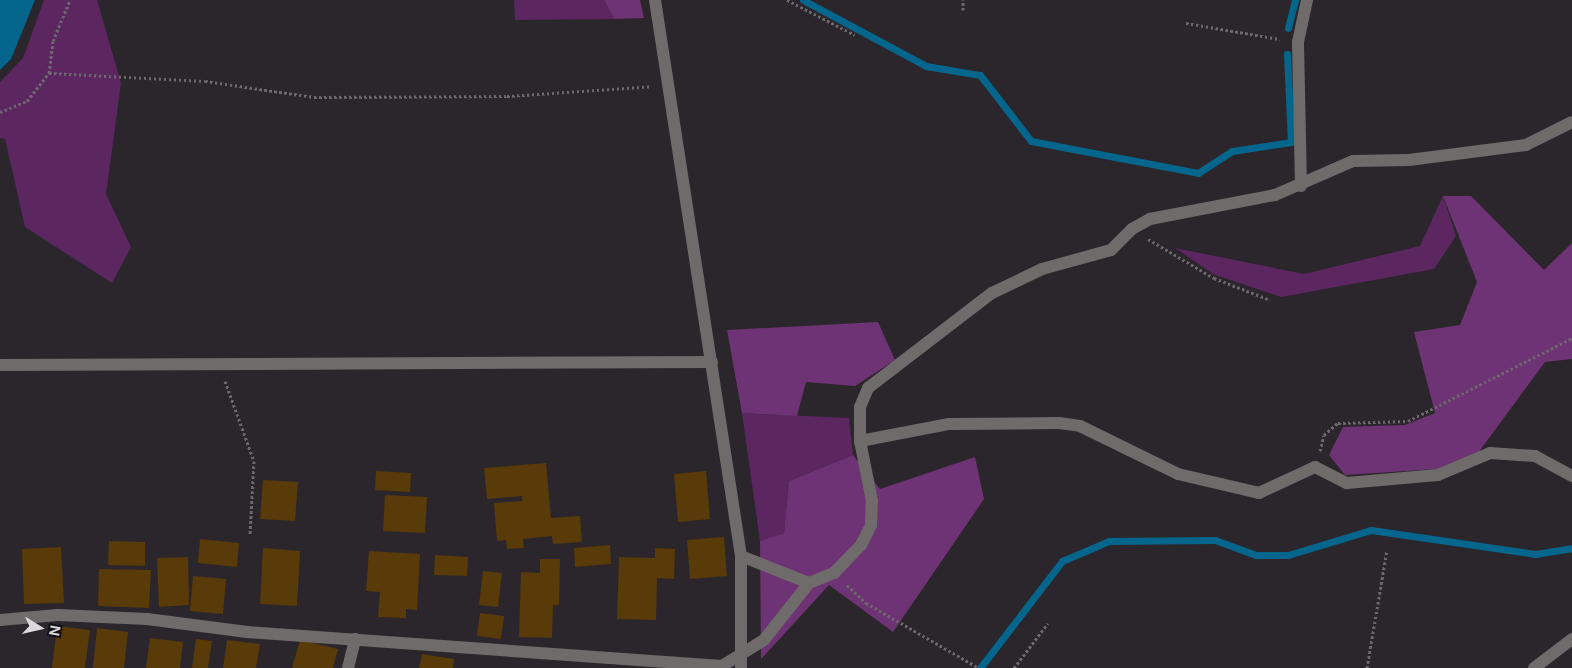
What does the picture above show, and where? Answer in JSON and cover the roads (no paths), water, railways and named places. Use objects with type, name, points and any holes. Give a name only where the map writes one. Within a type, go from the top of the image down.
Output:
[{"type":"street","points":[[655,0],[741,556],[741,662]]},
{"type":"street","points":[[1300,186],[1298,42],[1307,0]]},
{"type":"street","points":[[0,620],[58,616],[147,619],[355,639],[722,666],[741,662],[764,640],[808,583],[834,573],[861,545],[871,525],[872,500],[860,442],[860,407],[868,388],[992,293],[1042,269],[1111,250],[1132,229],[1150,219],[1300,186],[1353,161],[1409,160],[1526,145],[1572,123]]},
{"type":"street","points":[[0,364],[712,362]]},
{"type":"street","points":[[860,442],[949,424],[1059,423],[1080,426],[1178,474],[1259,493],[1315,467],[1347,483],[1438,475],[1490,453],[1535,456],[1572,476]]},
{"type":"street","points":[[741,556],[808,583]]},
{"type":"street","points":[[348,668],[355,639]]},
{"type":"street","points":[[1534,668],[1572,639]]},
{"type":"water","points":[[0,0],[35,0],[11,59],[0,70]]},
{"type":"waterway","points":[[803,0],[926,66],[980,75],[1031,141],[1198,173],[1232,151],[1291,142],[1287,54]]},
{"type":"waterway","points":[[1288,28],[1295,0]]},
{"type":"waterway","points":[[980,668],[1062,561],[1109,541],[1215,540],[1256,555],[1288,555],[1371,530],[1535,554],[1572,548]]}]
